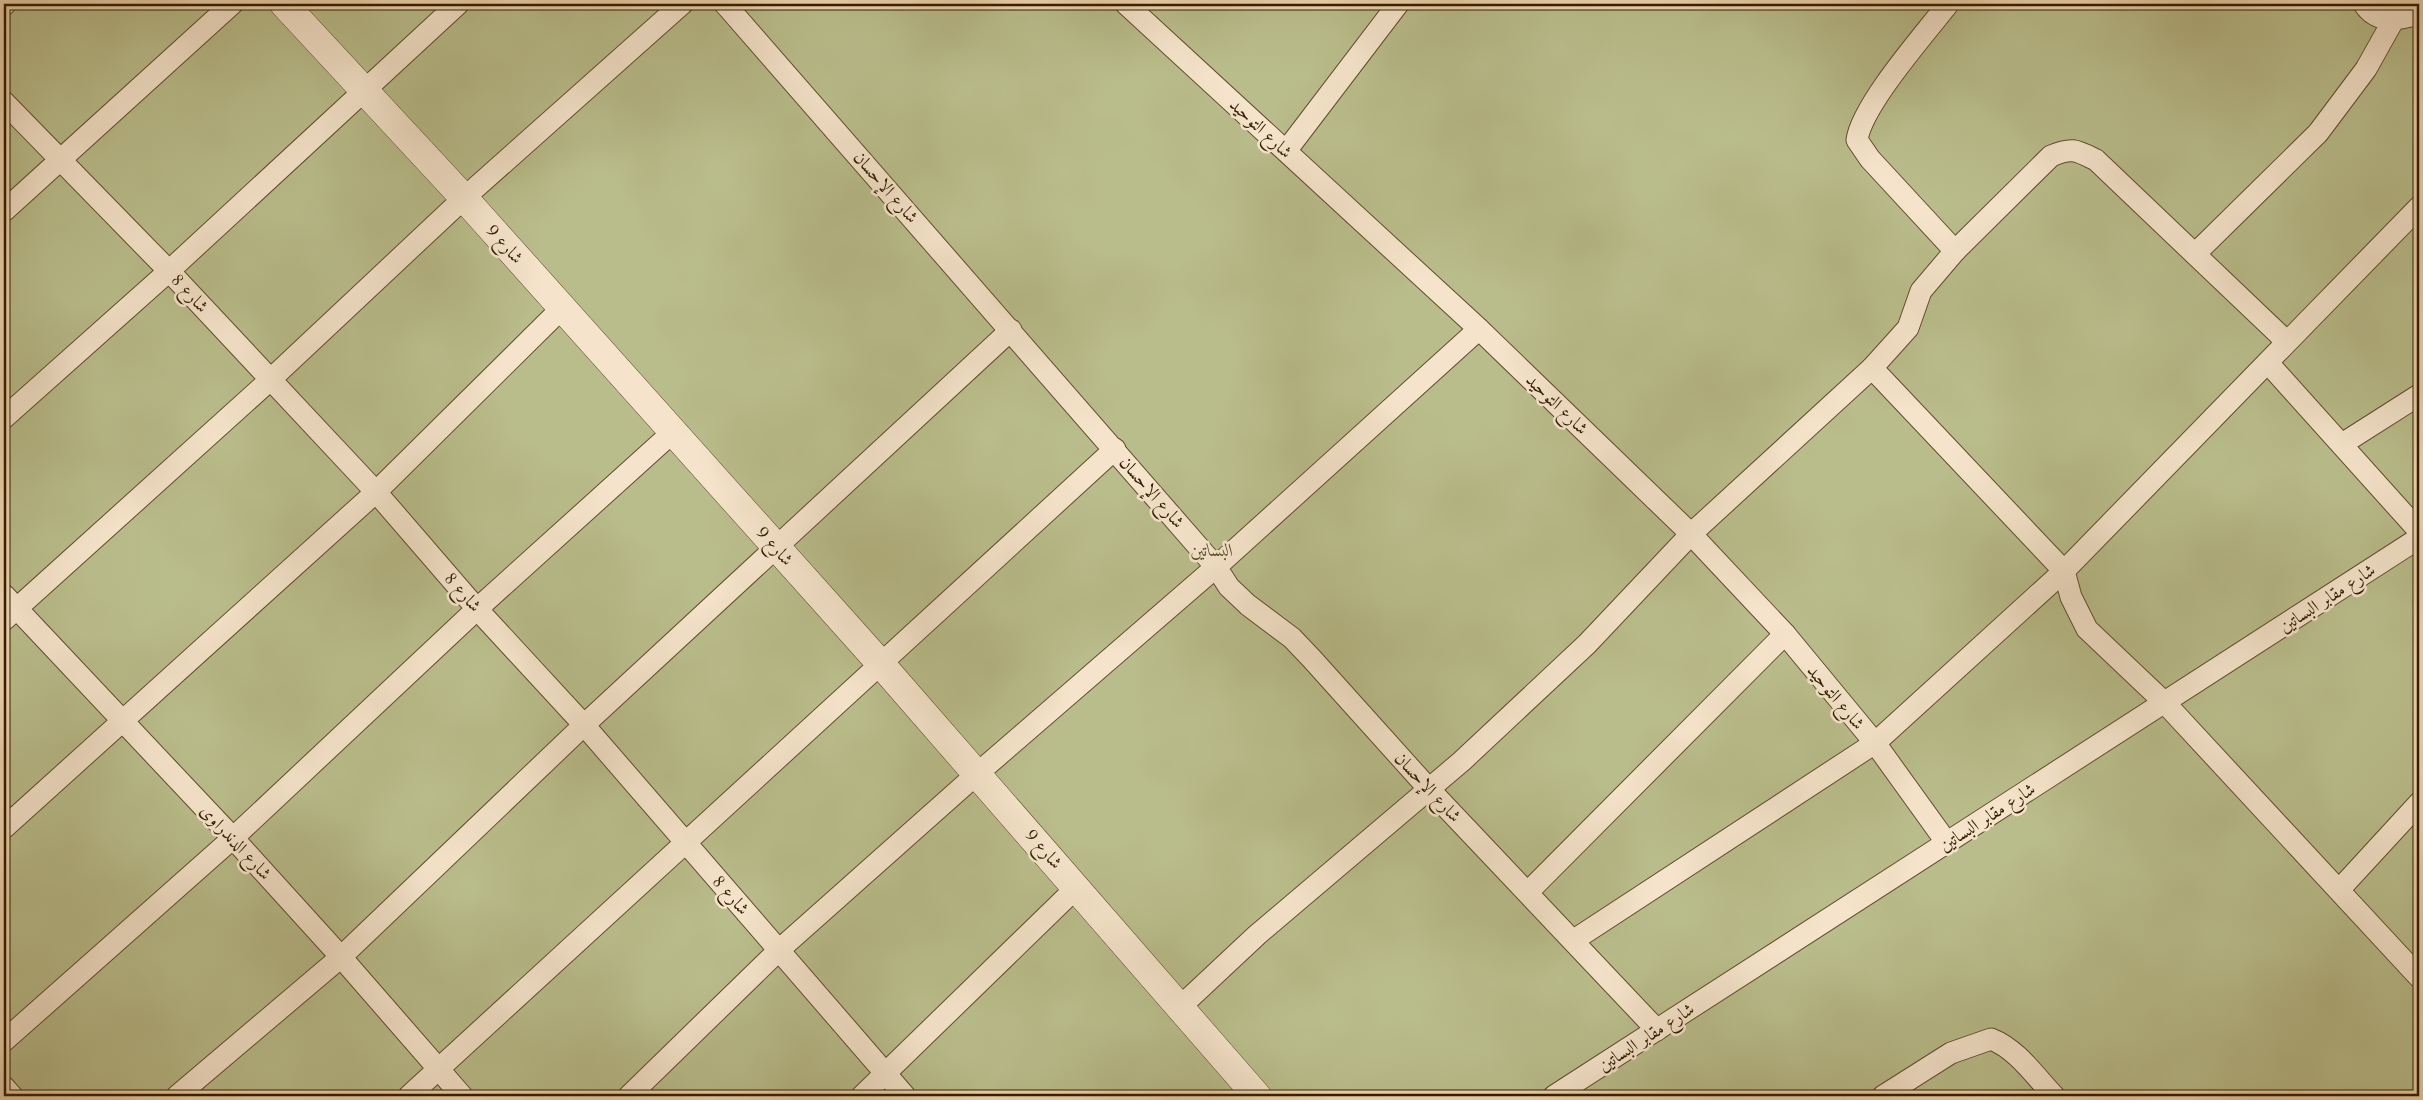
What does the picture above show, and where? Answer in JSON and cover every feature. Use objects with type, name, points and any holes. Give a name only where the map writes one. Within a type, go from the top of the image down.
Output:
[{"type":"street","name":"شارع 9","points":[[284,4],[364,88],[464,198],[880,663],[978,773],[1179,1008],[1257,1096]]},
{"type":"lane","points":[[4,211],[59,159],[232,4]]},
{"type":"lane","points":[[4,418],[169,271],[364,88],[458,4]]},
{"type":"lane","points":[[8,608],[270,380],[464,198],[682,4]]},
{"type":"lane","name":"شارع الإحسان","points":[[725,4],[1115,449],[1216,567],[1229,587],[1248,605],[1299,645],[1428,788],[1658,1030]]},
{"type":"lane","name":"شارع التوحيد","points":[[1126,4],[1479,329],[1691,534],[1784,634],[1875,743],[1947,843]]},
{"type":"lane","points":[[1286,151],[1398,4]]},
{"type":"lane","points":[[1948,4],[1870,106],[1859,129],[1857,140],[1870,159],[1955,251]]},
{"type":"lane","points":[[2364,4],[2377,17],[2394,19],[2419,14]]},
{"type":"lane","points":[[2195,254],[2318,133],[2366,69],[2394,19]]},
{"type":"lane","name":"شارع 8","points":[[4,102],[169,271],[376,492],[477,608],[584,725],[905,1096]]},
{"type":"lane","points":[[1179,1008],[1257,935],[1462,761],[1587,644],[1691,534],[1872,368],[1908,328],[1921,291],[1955,251],[2051,156],[2064,150],[2076,149],[2096,160],[2286,341]]},
{"type":"lane","points":[[1574,940],[1875,743],[2064,571],[2268,364],[2286,341],[2419,207]]},
{"type":"lane","points":[[4,828],[121,720],[376,492],[562,308]]},
{"type":"lane","points":[[629,1096],[780,950],[978,773],[1216,567],[1479,329]]},
{"type":"lane","points":[[177,1096],[342,957],[584,725],[1011,330]]},
{"type":"lane","points":[[2268,364],[2342,444],[2419,532]]},
{"type":"lane","points":[[1872,368],[2064,571],[2071,597],[2088,628],[2166,703],[2419,977]]},
{"type":"lane","points":[[2342,444],[2419,395]]},
{"type":"lane","points":[[4,1041],[232,838],[477,608],[673,432]]},
{"type":"lane","points":[[409,1096],[1115,449]]},
{"type":"lane","name":"شارع مقابر البساتين","points":[[1554,1096],[2166,703],[2419,538]]},
{"type":"lane","name":"شارع الدندراوى","points":[[8,608],[121,720],[232,838],[342,957],[462,1096]]},
{"type":"lane","points":[[1528,892],[1784,634]]},
{"type":"lane","points":[[2339,890],[2419,803]]},
{"type":"lane","points":[[862,1096],[1077,888]]},
{"type":"lane","points":[[1883,1096],[1951,1053],[1991,1039],[2003,1044],[2012,1052],[2054,1096]]},
{"type":"lane","points":[[4,1087],[12,1096]]},
{"type":"green space","name":"البساتين","points":[[4,4],[2419,4],[2419,1096],[4,1096]]}]
